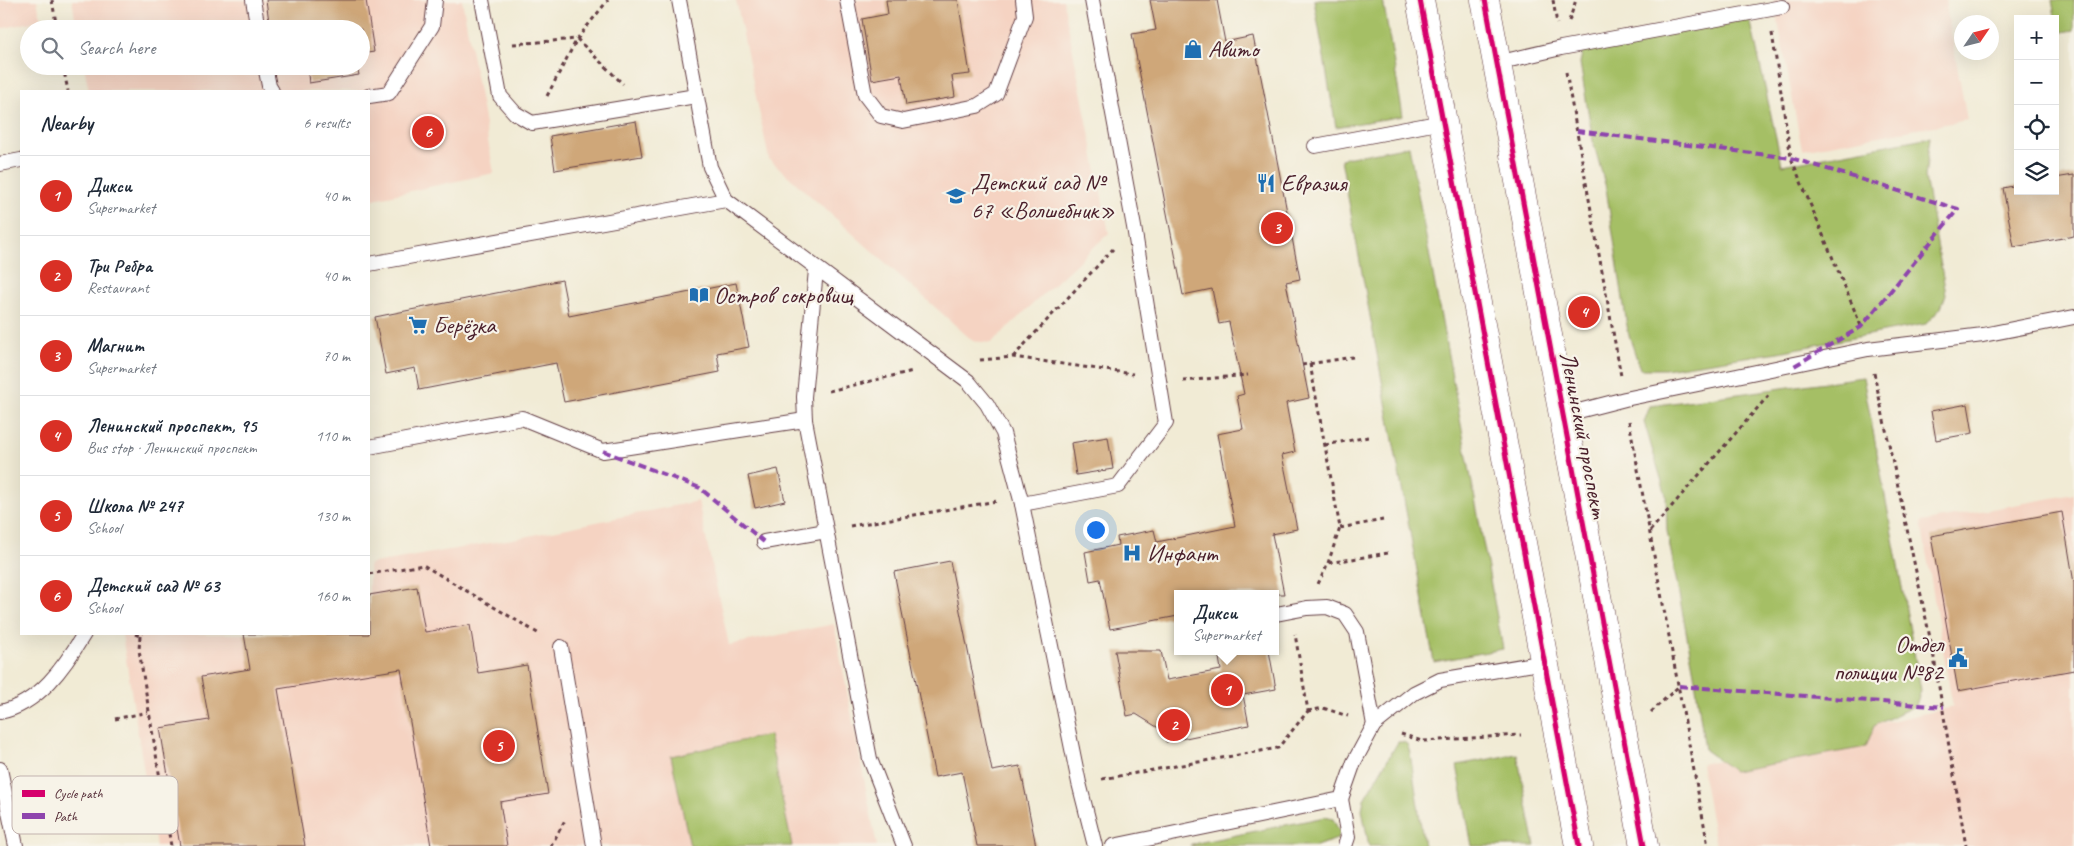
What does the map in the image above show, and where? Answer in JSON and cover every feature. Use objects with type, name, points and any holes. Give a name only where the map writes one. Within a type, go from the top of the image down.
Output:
[{"type":"main road","points":[[1420,0],[1579,846]]},
{"type":"main road","name":"Ленинский проспект","points":[[1485,0],[1644,846]]},
{"type":"lane","points":[[253,0],[256,20]]},
{"type":"lane","points":[[370,96],[389,93],[432,26],[435,0]]},
{"type":"lane","points":[[482,0],[500,96],[515,113],[532,123],[645,106],[696,96]]},
{"type":"lane","points":[[679,0],[710,168],[726,200],[816,270],[968,381],[987,404],[1002,432],[1022,504],[1079,784],[1095,846]]},
{"type":"lane","points":[[847,0],[865,96],[881,116],[903,121],[977,106],[996,94],[1025,16],[1023,0]]},
{"type":"lane","points":[[1022,504],[1118,486],[1166,424],[1092,0]]},
{"type":"lane","points":[[1496,62],[1775,8]]},
{"type":"lane","points":[[267,75],[271,90]]},
{"type":"lane","points":[[1315,146],[1443,122]]},
{"type":"lane","points":[[0,164],[20,160]]},
{"type":"lane","points":[[370,264],[726,200]]},
{"type":"lane","points":[[816,270],[804,397],[805,420],[870,759],[904,846]]},
{"type":"lane","points":[[1563,415],[1625,399],[1794,366],[1868,349],[1983,335],[2074,317]]},
{"type":"lane","points":[[370,447],[522,418],[603,451],[805,420]]},
{"type":"lane","points":[[764,542],[826,531]]},
{"type":"lane","points":[[1279,613],[1307,608],[1327,607],[1345,614],[1357,632],[1374,725]]},
{"type":"lane","points":[[0,712],[10,710],[29,701],[49,683],[83,635]]},
{"type":"lane","points":[[561,647],[594,846]]},
{"type":"lane","points":[[1345,846],[1348,837],[1341,799],[1354,762],[1374,725],[1414,693],[1440,680],[1545,662]]},
{"type":"lane","points":[[0,769],[12,827]]},
{"type":"lane","points":[[1113,846],[1164,841],[1341,799]]},
{"type":"path","points":[[52,0],[55,20]]},
{"type":"path","points":[[532,123],[577,39],[608,0]]},
{"type":"path","points":[[1775,8],[1791,158],[1868,349],[1933,652],[1966,846]]},
{"type":"path","points":[[490,46],[577,39],[645,106]]},
{"type":"path","points":[[65,75],[68,90]]},
{"type":"path","points":[[1012,357],[1116,246]]},
{"type":"path","points":[[974,361],[1012,357],[1178,381],[1248,374]]},
{"type":"path","points":[[1302,365],[1353,357]]},
{"type":"path","points":[[1308,710],[1295,632],[1328,563],[1340,528],[1310,364]]},
{"type":"path","points":[[1649,532],[1794,366]]},
{"type":"path","points":[[821,393],[916,370]]},
{"type":"path","points":[[1325,445],[1368,437]]},
{"type":"path","points":[[826,531],[1002,500],[1022,504]]},
{"type":"path","points":[[1340,528],[1382,520]]},
{"type":"path","points":[[1328,563],[1388,553]]},
{"type":"path","points":[[370,574],[423,565],[561,647]]},
{"type":"path","points":[[141,635],[139,650],[160,776]]},
{"type":"path","points":[[1650,712],[1680,686]]},
{"type":"path","points":[[1079,784],[1278,748],[1308,710],[1323,708],[1422,741],[1521,735]]},
{"type":"path","points":[[115,719],[149,712]]},
{"type":"shaded area","points":[[0,0],[37,0],[41,20],[20,20],[20,25],[0,29]]},
{"type":"shaded area","points":[[72,0],[462,0],[494,173],[370,200],[370,90],[89,90],[86,75],[370,75],[370,20],[75,20]]},
{"type":"shaded area","name":"Детский сад № 67 «Волшебник»","points":[[736,0],[1063,0],[1109,233],[991,343],[973,341],[769,159]]},
{"type":"shaded area","points":[[1774,0],[1945,0],[1954,49],[1954,60],[1956,60],[1967,120],[1802,150]]},
{"type":"shaded area","points":[[2074,494],[2074,846],[1716,846],[1701,764],[1953,707],[1921,522]]},
{"type":"shaded area","points":[[698,501],[729,645],[834,624],[877,846],[156,846],[154,834],[178,834],[178,776],[145,776],[122,635],[370,635],[370,564],[524,537]]},
{"type":"green space","points":[[1314,0],[1383,0],[1403,116],[1336,127]]},
{"type":"green space","points":[[2052,0],[2074,0],[2074,30],[2059,33],[2059,15],[2055,15]]},
{"type":"green space","points":[[1749,14],[1782,165],[1930,137],[1925,177],[1946,294],[1941,308],[1926,324],[1779,352],[1665,369],[1640,369],[1628,332],[1606,188],[1593,141],[1580,63],[1584,44]]},
{"type":"green space","points":[[1409,146],[1503,649],[1434,662],[1341,159]]},
{"type":"green space","points":[[1863,377],[1921,690],[1916,705],[1874,726],[1866,747],[1734,771],[1705,750],[1694,673],[1667,531],[1666,495],[1644,422],[1650,406]]},
{"type":"green space","points":[[769,735],[792,846],[690,846],[671,756]]},
{"type":"green space","points":[[1398,742],[1407,744],[1410,753],[1424,846],[1369,846],[1362,810],[1364,799]]},
{"type":"green space","points":[[1517,754],[1535,846],[1472,846],[1457,765]]},
{"type":"green space","points":[[1325,817],[1333,819],[1340,833],[1337,839],[1316,846],[1189,846],[1197,843]]},
{"type":"building","points":[[266,0],[366,0],[369,20],[269,20]]},
{"type":"building","points":[[886,0],[958,0],[970,74],[952,76],[955,97],[906,105],[901,75],[872,80],[862,19],[888,14]]},
{"type":"building","points":[[1150,0],[1217,0],[1225,42],[1253,36],[1300,279],[1286,282],[1309,398],[1286,403],[1295,452],[1282,455],[1297,529],[1272,534],[1284,594],[1279,594],[1279,590],[1174,590],[1174,617],[1110,629],[1100,579],[1090,581],[1085,552],[1118,545],[1117,537],[1154,530],[1157,542],[1235,526],[1217,434],[1243,429],[1237,396],[1244,394],[1229,322],[1219,324],[1212,289],[1183,295],[1132,34],[1156,30]]},
{"type":"building","points":[[370,26],[374,52],[370,53]]},
{"type":"building","points":[[308,75],[359,75],[309,83]]},
{"type":"building","points":[[636,121],[642,156],[555,170],[550,136]]},
{"type":"building","points":[[2074,175],[2074,236],[2014,247],[2003,188],[2014,186],[2014,195],[2059,195],[2059,177]]},
{"type":"building","points":[[562,280],[569,316],[736,283],[749,347],[717,353],[720,372],[564,402],[556,363],[419,390],[415,368],[386,374],[375,317]]},
{"type":"building","points":[[1968,404],[1973,433],[1936,440],[1931,411]]},
{"type":"building","points":[[1108,437],[1113,469],[1076,475],[1071,443]]},
{"type":"building","points":[[778,469],[785,501],[755,508],[748,476]]},
{"type":"building","points":[[2062,512],[2074,583],[2074,670],[1958,691],[1931,536]]},
{"type":"building","points":[[950,561],[992,771],[1020,766],[1036,846],[977,846],[962,772],[935,777],[894,572]]},
{"type":"building","points":[[417,587],[425,632],[470,625],[478,673],[527,665],[548,794],[500,802],[507,846],[431,846],[401,669],[278,689],[305,846],[180,846],[178,834],[178,776],[168,776],[160,728],[209,720],[201,677],[250,669],[244,635],[370,635],[370,595]]},
{"type":"building","points":[[1115,651],[1161,651],[1167,680],[1221,670],[1219,655],[1270,655],[1276,689],[1243,695],[1249,725],[1166,742],[1165,732],[1136,714],[1127,716]]},
{"type":"marked path","points":[[1577,131],[1791,158],[1958,209],[1861,327],[1794,366]]},
{"type":"marked path","points":[[603,451],[700,488],[764,542]]},
{"type":"marked path","points":[[1679,686],[1944,707]]},
{"type":"cycle path","points":[[1420,0],[1579,846]]},
{"type":"cycle path","points":[[1485,0],[1644,846]]},
{"type":"place","name":"Авито","points":[[1193,49]]},
{"type":"place","name":"Детский сад № 63","points":[[428,132]]},
{"type":"place","name":"Евразия","points":[[1266,183]]},
{"type":"place","name":"Детский сад № 67 «Волшебник»","points":[[956,196]]},
{"type":"place","name":"Магнит","points":[[1277,228]]},
{"type":"place","name":"Остров сокровищ","points":[[699,295]]},
{"type":"place","name":"Ленинский проспект, 95","points":[[1584,312]]},
{"type":"place","name":"Берёзка","points":[[418,325]]},
{"type":"place","name":"Инфант","points":[[1132,553]]},
{"type":"place","name":"Отдел полиции №82","points":[[1958,658]]},
{"type":"place","name":"Дикси","points":[[1227,690]]},
{"type":"place","name":"Три Ребра","points":[[1174,725]]},
{"type":"place","name":"Школа № 247","points":[[499,746]]}]
